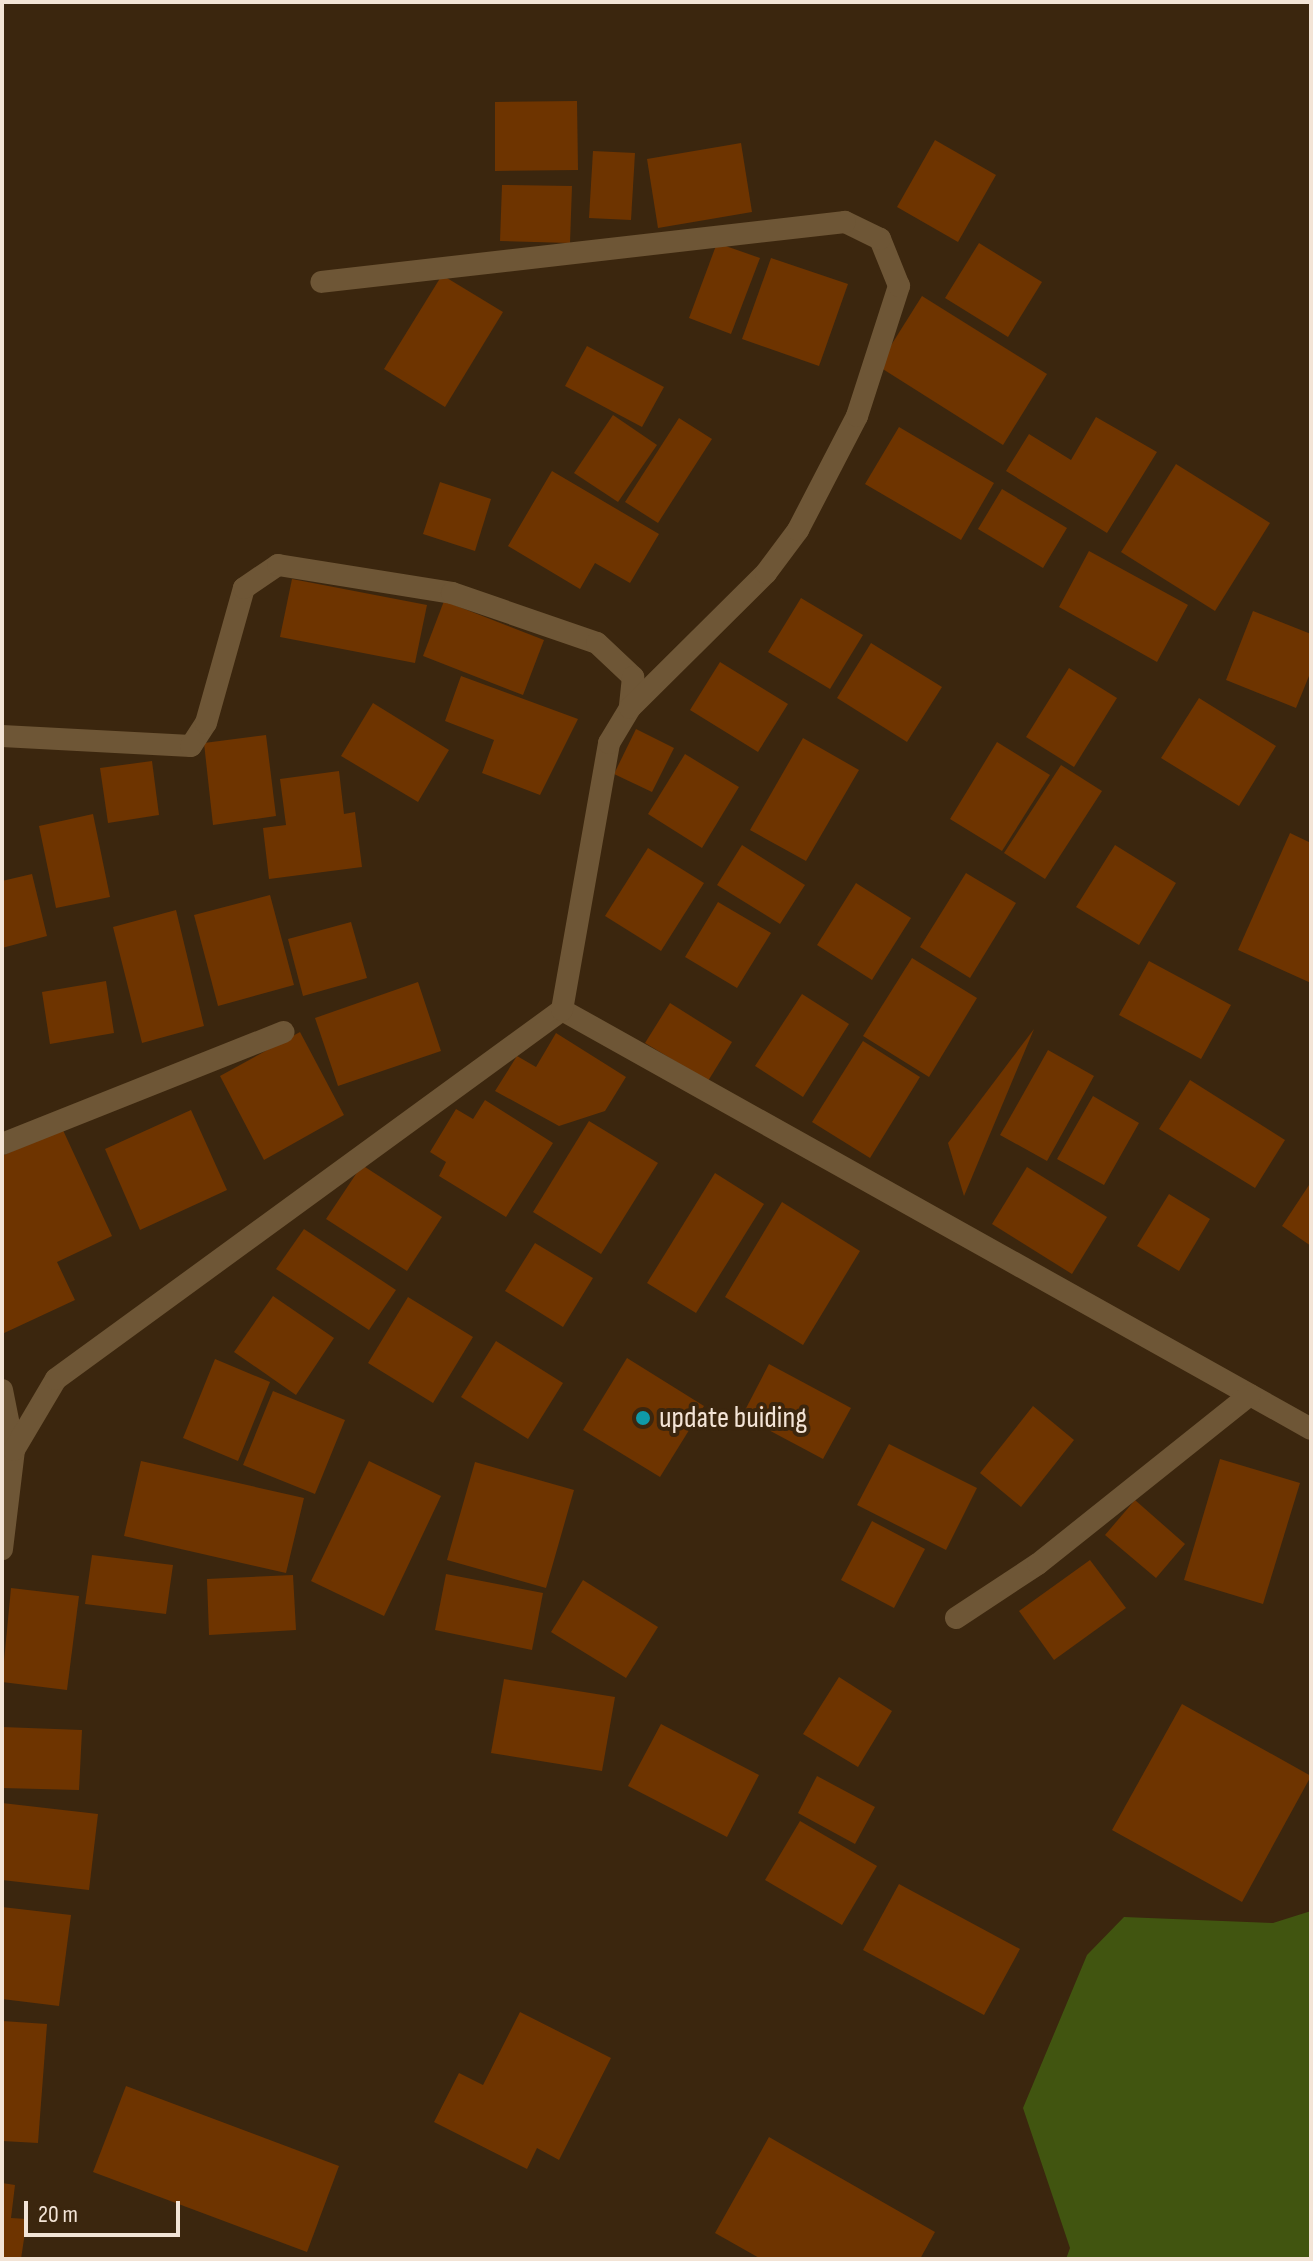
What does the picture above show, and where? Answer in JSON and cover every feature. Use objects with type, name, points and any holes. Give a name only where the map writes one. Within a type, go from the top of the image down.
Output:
[{"type":"street","points":[[14,1450],[56,1379],[562,1010],[609,743],[630,708],[766,573],[831,472],[898,304],[896,276],[880,239],[827,222],[321,282]]},
{"type":"street","points":[[2,736],[191,746],[206,723],[244,588],[278,565],[452,593],[597,643],[633,677],[630,708]]},
{"type":"street","points":[[562,1010],[1311,1429]]},
{"type":"street","points":[[2,1144],[284,1032]]},
{"type":"street","points":[[2,1390],[14,1450],[2,1549]]},
{"type":"street","points":[[956,1618],[1124,1499],[1250,1395]]},
{"type":"green space","points":[[1311,1911],[1311,2259],[1066,2259],[1070,2248],[1023,2108],[1087,1955],[1124,1917],[1273,1923]]},
{"type":"building","points":[[577,101],[578,170],[495,171],[495,102]]},
{"type":"building","points":[[935,140],[996,175],[958,242],[897,207]]},
{"type":"building","points":[[741,143],[752,212],[658,228],[647,159]]},
{"type":"building","points":[[593,151],[635,153],[631,220],[589,218]]},
{"type":"building","points":[[502,185],[572,186],[570,243],[500,241]]},
{"type":"building","points":[[717,243],[760,258],[731,334],[689,318]]},
{"type":"building","points":[[979,243],[1042,282],[1008,337],[945,298]]},
{"type":"building","points":[[771,258],[848,284],[819,366],[742,339]]},
{"type":"building","points":[[442,275],[503,312],[445,407],[384,369]]},
{"type":"building","points":[[922,296],[1047,374],[1003,445],[878,366]]},
{"type":"building","points":[[587,346],[664,387],[642,427],[565,386]]},
{"type":"building","points":[[613,415],[657,445],[618,502],[574,473]]},
{"type":"building","points":[[1096,417],[1157,452],[1107,533],[1006,471],[1029,434],[1071,460]]},
{"type":"building","points":[[679,418],[712,439],[658,523],[625,502]]},
{"type":"building","points":[[899,427],[994,483],[961,540],[865,484]]},
{"type":"building","points":[[1176,464],[1270,523],[1215,611],[1121,552]]},
{"type":"building","points":[[552,471],[659,534],[630,583],[595,563],[580,589],[508,546]]},
{"type":"building","points":[[440,482],[491,499],[475,551],[423,534]]},
{"type":"building","points":[[1002,489],[1067,528],[1043,568],[978,529]]},
{"type":"building","points":[[1089,551],[1188,605],[1157,662],[1059,607]]},
{"type":"building","points":[[292,579],[427,605],[415,663],[280,637]]},
{"type":"building","points":[[801,598],[863,635],[830,689],[768,652]]},
{"type":"building","points":[[444,601],[544,640],[523,695],[423,656]]},
{"type":"building","points":[[1253,611],[1311,634],[1311,671],[1296,708],[1226,680]]},
{"type":"building","points":[[871,643],[942,687],[907,742],[837,698]]},
{"type":"building","points":[[720,662],[788,704],[758,752],[690,710]]},
{"type":"building","points":[[1069,668],[1117,698],[1074,767],[1026,737]]},
{"type":"building","points":[[461,676],[578,719],[540,795],[482,773],[494,740],[445,721]]},
{"type":"building","points":[[1199,698],[1276,746],[1239,806],[1161,758]]},
{"type":"building","points":[[373,703],[449,750],[418,802],[341,756]]},
{"type":"building","points":[[636,729],[674,748],[652,792],[614,774]]},
{"type":"building","points":[[266,735],[276,816],[213,825],[204,743]]},
{"type":"building","points":[[803,738],[859,770],[806,861],[750,830]]},
{"type":"building","points":[[997,742],[1050,775],[1002,851],[950,819]]},
{"type":"building","points":[[685,754],[739,787],[702,848],[648,814]]},
{"type":"building","points":[[152,761],[159,815],[108,823],[100,768]]},
{"type":"building","points":[[1061,765],[1102,791],[1045,879],[1004,853]]},
{"type":"building","points":[[339,771],[344,814],[355,812],[362,867],[269,879],[263,828],[286,825],[280,779]]},
{"type":"building","points":[[93,814],[110,897],[56,908],[39,826]]},
{"type":"building","points":[[1290,833],[1311,843],[1311,983],[1238,950]]},
{"type":"building","points":[[742,845],[805,885],[780,924],[717,885]]},
{"type":"building","points":[[1115,845],[1176,883],[1139,945],[1076,907]]},
{"type":"building","points":[[648,848],[704,883],[661,951],[605,916]]},
{"type":"building","points":[[966,873],[1016,903],[970,978],[920,947]]},
{"type":"building","points":[[32,874],[47,936],[2,948],[2,881]]},
{"type":"building","points":[[856,883],[911,918],[872,980],[817,945]]},
{"type":"building","points":[[270,895],[294,985],[218,1006],[194,915]]},
{"type":"building","points":[[718,902],[771,933],[737,988],[685,957]]},
{"type":"building","points":[[176,910],[204,1026],[142,1043],[113,927]]},
{"type":"building","points":[[351,922],[367,978],[303,996],[288,939]]},
{"type":"building","points":[[912,958],[977,998],[929,1077],[863,1036]]},
{"type":"building","points":[[1149,961],[1231,1005],[1201,1059],[1119,1015]]},
{"type":"building","points":[[106,981],[114,1033],[50,1044],[42,992]]},
{"type":"building","points":[[418,982],[441,1051],[338,1086],[315,1018]]},
{"type":"building","points":[[802,994],[849,1024],[803,1097],[755,1066]]},
{"type":"building","points":[[670,1003],[732,1042],[708,1081],[645,1043]]},
{"type":"building","points":[[1034,1029],[964,1196],[948,1143]]},
{"type":"building","points":[[300,1032],[344,1115],[264,1160],[220,1076]]},
{"type":"building","points":[[556,1033],[626,1077],[605,1111],[559,1126],[495,1091],[517,1056],[536,1067]]},
{"type":"building","points":[[863,1041],[920,1077],[870,1158],[812,1122]]},
{"type":"building","points":[[1048,1050],[1094,1076],[1047,1161],[1000,1135]]},
{"type":"building","points":[[1190,1080],[1285,1140],[1255,1188],[1159,1129]]},
{"type":"building","points":[[1093,1096],[1139,1123],[1104,1185],[1057,1159]]},
{"type":"building","points":[[485,1100],[553,1143],[506,1217],[439,1176],[446,1162],[430,1152],[456,1109],[473,1119]]},
{"type":"building","points":[[191,1110],[227,1190],[140,1230],[105,1149]]},
{"type":"building","points":[[589,1121],[658,1163],[601,1254],[533,1212]]},
{"type":"building","points":[[62,1128],[112,1236],[57,1262],[75,1300],[2,1334],[2,1156]]},
{"type":"building","points":[[362,1165],[442,1217],[407,1271],[326,1219]]},
{"type":"building","points":[[1027,1167],[1107,1217],[1072,1274],[992,1224]]},
{"type":"building","points":[[715,1173],[764,1204],[696,1313],[647,1283]]},
{"type":"building","points":[[1311,1182],[1311,1246],[1282,1226]]},
{"type":"building","points":[[1169,1194],[1210,1219],[1179,1271],[1137,1246]]},
{"type":"building","points":[[782,1202],[860,1251],[803,1345],[725,1297]]},
{"type":"building","points":[[304,1229],[396,1290],[369,1330],[276,1269]]},
{"type":"building","points":[[535,1243],[593,1278],[563,1327],[505,1291]]},
{"type":"building","points":[[273,1296],[334,1338],[296,1395],[234,1352]]},
{"type":"building","points":[[408,1297],[473,1337],[433,1403],[368,1363]]},
{"type":"building","points":[[496,1341],[563,1383],[528,1439],[461,1397]]},
{"type":"building","name":"update buiding","points":[[627,1358],[704,1406],[660,1477],[583,1430]]},
{"type":"building","points":[[215,1359],[270,1382],[238,1461],[183,1438]]},
{"type":"building","points":[[769,1364],[851,1408],[823,1459],[742,1416]]},
{"type":"building","points":[[273,1391],[345,1420],[315,1494],[243,1465]]},
{"type":"building","points":[[1033,1406],[1074,1440],[1021,1507],[980,1473]]},
{"type":"building","points":[[889,1444],[977,1488],[946,1550],[857,1505]]},
{"type":"building","points":[[1220,1459],[1300,1483],[1263,1604],[1184,1580]]},
{"type":"building","points":[[141,1461],[304,1498],[286,1573],[124,1536]]},
{"type":"building","points":[[369,1461],[441,1496],[384,1616],[311,1581]]},
{"type":"building","points":[[475,1462],[574,1490],[546,1588],[447,1560]]},
{"type":"building","points":[[1135,1500],[1185,1544],[1156,1578],[1105,1535]]},
{"type":"building","points":[[872,1521],[925,1549],[894,1608],[841,1580]]},
{"type":"building","points":[[92,1555],[173,1565],[166,1614],[85,1604]]},
{"type":"building","points":[[1090,1560],[1126,1608],[1054,1660],[1019,1611]]},
{"type":"building","points":[[446,1574],[543,1593],[532,1650],[435,1630]]},
{"type":"building","points":[[293,1575],[296,1630],[209,1635],[207,1579]]},
{"type":"building","points":[[583,1580],[658,1627],[626,1678],[551,1632]]},
{"type":"building","points":[[11,1588],[79,1596],[67,1690],[2,1682]]},
{"type":"building","points":[[839,1677],[892,1711],[858,1767],[803,1734]]},
{"type":"building","points":[[504,1679],[615,1697],[602,1771],[491,1753]]},
{"type":"building","points":[[1182,1704],[1311,1776],[1242,1902],[1112,1830]]},
{"type":"building","points":[[661,1724],[759,1775],[727,1837],[628,1786]]},
{"type":"building","points":[[2,1727],[82,1730],[79,1790],[2,1788]]},
{"type":"building","points":[[817,1776],[875,1807],[855,1844],[798,1813]]},
{"type":"building","points":[[2,1803],[98,1814],[89,1890],[2,1880]]},
{"type":"building","points":[[800,1821],[877,1866],[842,1925],[765,1880]]},
{"type":"building","points":[[899,1884],[1020,1949],[984,2015],[863,1950]]},
{"type":"building","points":[[2,1907],[71,1915],[59,2006],[2,1999]]},
{"type":"building","points":[[520,2012],[611,2058],[559,2160],[537,2148],[527,2169],[434,2122],[459,2073],[483,2085]]},
{"type":"building","points":[[2,2021],[47,2024],[38,2143],[2,2141]]},
{"type":"building","points":[[126,2086],[339,2166],[307,2252],[93,2172]]},
{"type":"building","points":[[769,2137],[935,2232],[920,2259],[761,2259],[715,2233]]},
{"type":"building","points":[[2,2183],[15,2185],[11,2218],[27,2219],[21,2259],[2,2259]]},
{"type":"place","name":"update buiding","points":[[643,1418]]}]
